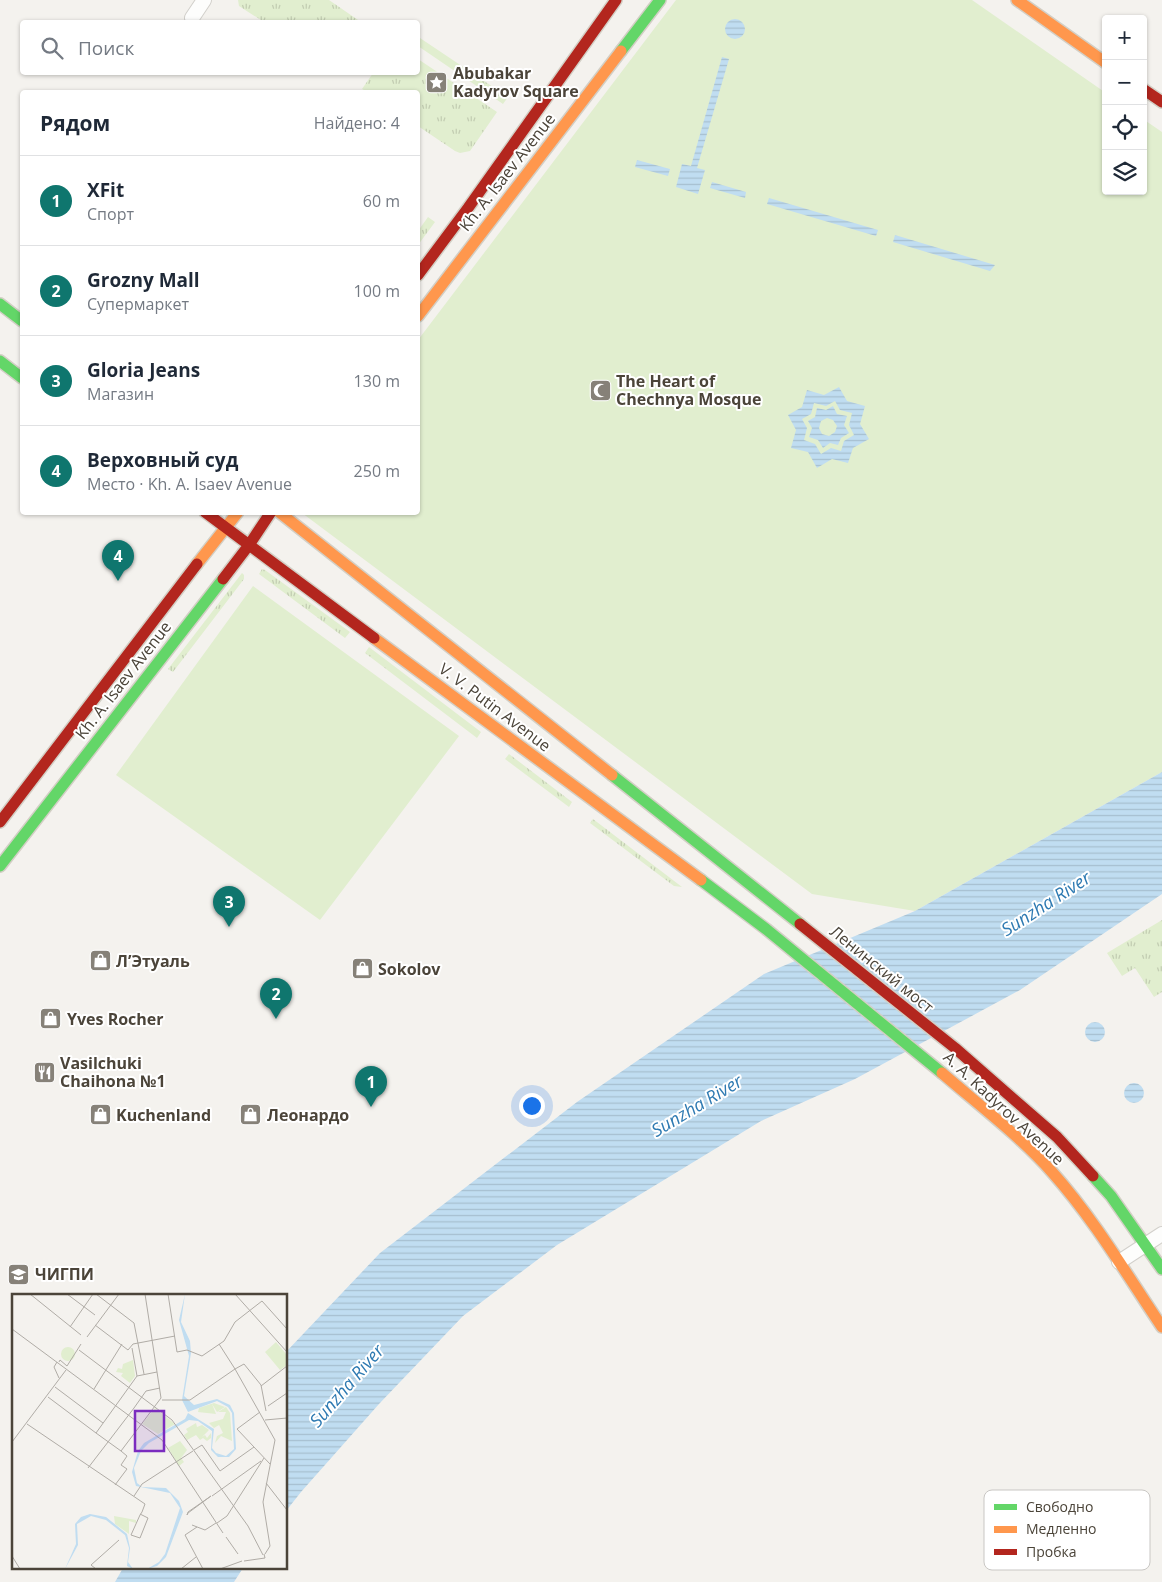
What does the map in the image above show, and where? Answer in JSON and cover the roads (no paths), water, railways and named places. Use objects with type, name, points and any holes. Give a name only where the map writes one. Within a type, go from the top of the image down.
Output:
[{"type":"main road","name":"Kh. A. Isaev Avenue","points":[[420,272],[616,0]]},
{"type":"main road","name":"Kh. A. Isaev Avenue","points":[[420,313],[660,0]]},
{"type":"main road","points":[[1016,0],[1103,60]]},
{"type":"main road","points":[[1147,92],[1162,102]]},
{"type":"main road","points":[[0,304],[20,319]]},
{"type":"main road","points":[[0,361],[20,376]]},
{"type":"main road","name":"V. V. Putin Avenue","points":[[209,515],[766,929],[927,1060]]},
{"type":"main road","name":"Kh. A. Isaev Avenue","points":[[0,822],[236,515]]},
{"type":"main road","name":"Kh. A. Isaev Avenue","points":[[1,863],[270,515]]},
{"type":"main road","name":"V. V. Putin Avenue","points":[[283,515],[789,915]]},
{"type":"main road","name":"Ленинский мост","points":[[789,915],[955,1048]]},
{"type":"main road","name":"A. A. Kadyrov Avenue","points":[[955,1048],[1058,1137],[1111,1196],[1146,1244],[1162,1270]]},
{"type":"main road","name":"A. A. Kadyrov Avenue","points":[[927,1060],[1009,1131],[1052,1172],[1091,1221],[1162,1327]]},
{"type":"street","points":[[192,18],[204,0]]},
{"type":"street","points":[[1119,1262],[1162,1234]]},
{"type":"water","points":[[735,19],[742,22],[745,29],[742,36],[735,39],[728,36],[725,29],[728,22]]},
{"type":"water","points":[[722,57],[729,59],[697,168],[705,170],[698,194],[676,187],[682,164],[691,166]]},
{"type":"water","points":[[637,160],[670,169],[668,176],[635,167]]},
{"type":"water","points":[[712,182],[746,192],[745,198],[710,188]]},
{"type":"water","points":[[769,198],[878,230],[876,236],[767,204]]},
{"type":"water","points":[[895,235],[995,265],[990,271],[893,242]]},
{"type":"water","points":[[839,387],[847,401],[865,406],[860,424],[869,439],[853,448],[848,463],[832,459],[817,468],[808,452],[791,448],[796,430],[788,415],[802,407],[807,390],[824,395]],"holes":[[[835,401],[840,410],[852,413],[849,425],[854,435],[844,441],[841,451],[831,448],[821,454],[815,444],[804,440],[807,428],[802,419],[811,414],[814,403],[826,406]]]},
{"type":"water","points":[[833,406],[837,414],[847,416],[844,425],[849,433],[841,438],[838,445],[830,443],[823,448],[818,440],[809,437],[812,428],[808,421],[815,417],[817,408],[826,410]],"holes":[[[827,418],[833,420],[837,426],[835,432],[829,436],[822,434],[819,428],[821,421]]]},
{"type":"water","name":"Sunzha River","points":[[1162,772],[1162,894],[1020,990],[855,1079],[761,1121],[557,1245],[463,1316],[379,1404],[288,1508],[288,1350],[380,1253],[577,1102],[764,974],[915,911]]},
{"type":"water","points":[[1095,1022],[1102,1025],[1105,1032],[1102,1039],[1095,1042],[1088,1039],[1085,1032],[1088,1025]]},
{"type":"water","points":[[1134,1083],[1141,1086],[1144,1093],[1141,1100],[1134,1103],[1127,1100],[1124,1093],[1127,1086]]},
{"type":"water","points":[[122,1570],[242,1570],[234,1582],[115,1582]]},
{"type":"place","name":"Abubakar Kadyrov Square","points":[[437,82]]},
{"type":"place","name":"The Heart of Chechnya Mosque","points":[[600,390]]},
{"type":"place","name":"Верховный суд","points":[[118,581]]},
{"type":"place","name":"Gloria Jeans","points":[[229,927]]},
{"type":"place","name":"Л’Этуаль","points":[[100,961]]},
{"type":"place","name":"Sokolov","points":[[362,969]]},
{"type":"place","name":"Yves Rocher","points":[[51,1019]]},
{"type":"place","name":"Grozny Mall","points":[[276,1019]]},
{"type":"place","name":"Vasilchuki Chaihona №1","points":[[44,1072]]},
{"type":"place","name":"XFit","points":[[371,1107]]},
{"type":"place","name":"Kuchenland","points":[[100,1115]]},
{"type":"place","name":"Леонардо","points":[[251,1115]]},
{"type":"place","name":"ЧИГПИ","points":[[19,1274]]}]
